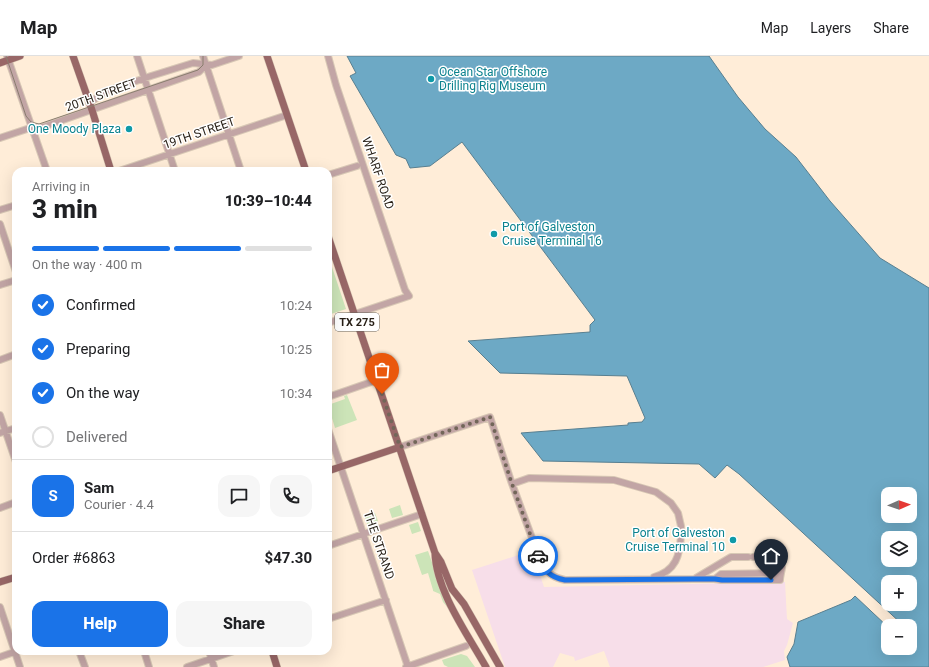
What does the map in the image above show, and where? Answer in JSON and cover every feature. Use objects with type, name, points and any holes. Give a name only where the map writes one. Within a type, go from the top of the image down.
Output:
[{"type":"main road","points":[[0,63],[8,58],[20,56]]},
{"type":"main road","points":[[73,56],[110,167]]},
{"type":"main road","points":[[267,56],[305,167]]},
{"type":"main road","name":"TX 275","points":[[332,253],[355,314],[400,447],[435,553],[436,564],[446,593],[454,612],[486,667]]},
{"type":"main road","points":[[332,470],[400,447]]},
{"type":"main road","name":"TX 275","points":[[435,553],[441,562],[452,589],[464,604],[500,667]]},
{"type":"main road","points":[[0,582],[12,578]]},
{"type":"main road","points":[[274,655],[278,667]]},
{"type":"street","points":[[136,56],[174,167]]},
{"type":"street","points":[[203,56],[240,167]]},
{"type":"street","name":"20TH STREET","points":[[90,106],[107,91],[144,78],[193,63],[212,65],[239,56]]},
{"type":"street","name":"WHARF ROAD","points":[[328,56],[405,290],[409,296],[355,314]]},
{"type":"street","points":[[8,58],[45,167]]},
{"type":"street","name":"20TH STREET","points":[[0,138],[32,128],[43,127],[90,106],[148,90],[199,72],[206,65]]},
{"type":"street","name":"19TH STREET","points":[[131,167],[287,115]]},
{"type":"street","points":[[332,174],[357,166]]},
{"type":"street","points":[[0,210],[12,206]]},
{"type":"street","points":[[0,224],[12,260]]},
{"type":"street","points":[[0,285],[12,281]]},
{"type":"street","points":[[332,322],[355,314]]},
{"type":"street","points":[[0,360],[12,356]]},
{"type":"street","points":[[332,396],[377,380]]},
{"type":"street","points":[[0,415],[3,432],[12,453]]},
{"type":"street","points":[[400,447],[490,417],[512,484],[542,565],[548,573],[556,578],[565,580],[722,580],[780,577],[782,567],[779,562],[770,556],[731,557],[695,579]]},
{"type":"street","name":"THE STRAND","points":[[332,442],[386,600],[407,667]]},
{"type":"street","points":[[512,484],[529,478],[614,480],[656,492],[671,503],[678,513],[681,526],[679,557],[671,568],[662,575],[646,579]]},
{"type":"street","points":[[0,508],[12,504]]},
{"type":"street","points":[[332,545],[422,514]]},
{"type":"street","points":[[332,618],[386,600]]},
{"type":"street","points":[[0,607],[12,640]]},
{"type":"street","points":[[407,667],[466,646]]},
{"type":"street","points":[[0,657],[12,652]]},
{"type":"street","points":[[17,655],[20,667]]},
{"type":"street","points":[[80,655],[85,667]]},
{"type":"street","points":[[145,655],[149,667]]},
{"type":"street","points":[[210,655],[214,667]]},
{"type":"street","points":[[187,667],[222,655]]},
{"type":"shaded area","points":[[528,552],[538,569],[544,587],[785,582],[787,619],[793,623],[784,651],[785,660],[763,667],[610,667],[604,651],[575,661],[574,657],[560,653],[553,667],[505,667],[472,570]]},
{"type":"green space","points":[[332,267],[346,309],[332,314]]},
{"type":"green space","points":[[347,395],[357,420],[335,428],[332,418],[332,404],[345,399],[344,396]]},
{"type":"green space","points":[[400,505],[403,515],[392,518],[389,509]]},
{"type":"green space","points":[[375,513],[378,521],[367,524],[365,517]]},
{"type":"green space","points":[[418,522],[421,531],[412,534],[409,525]]},
{"type":"green space","points":[[428,551],[448,608],[443,602],[440,594],[433,591],[428,573],[422,575],[415,555]]},
{"type":"green space","points":[[461,654],[467,656],[475,667],[448,667],[444,665],[442,660]]},
{"type":"water","points":[[347,56],[709,56],[738,97],[765,129],[796,157],[830,201],[880,258],[929,288],[929,667],[790,667],[787,657],[794,644],[798,622],[851,600],[855,596],[881,620],[881,655],[917,655],[917,619],[896,619],[888,611],[917,611],[917,575],[881,575],[881,605],[739,474],[727,465],[715,478],[699,464],[543,461],[521,433],[628,425],[628,423],[642,422],[645,418],[627,376],[500,373],[468,341],[590,332],[590,325],[595,320],[462,142],[430,166],[410,168],[406,159],[396,155],[350,76],[356,73]]},
{"type":"tram line","points":[[6,56],[26,116],[31,122],[39,124],[198,70],[203,65],[203,56]]},
{"type":"way so far","points":[[382,394],[400,447],[490,417],[538,556]]},
{"type":"place","name":"Ocean Star Offshore Drilling Rig Museum","points":[[431,79]]},
{"type":"place","name":"One Moody Plaza","points":[[129,129]]},
{"type":"place","name":"Port of Galveston Cruise Terminal 16","points":[[494,234]]},
{"type":"place","name":"Port of Galveston Cruise Terminal 10","points":[[733,540]]},
{"type":"route","points":[[538,556],[548,573],[556,578],[565,580],[771,580]]}]
